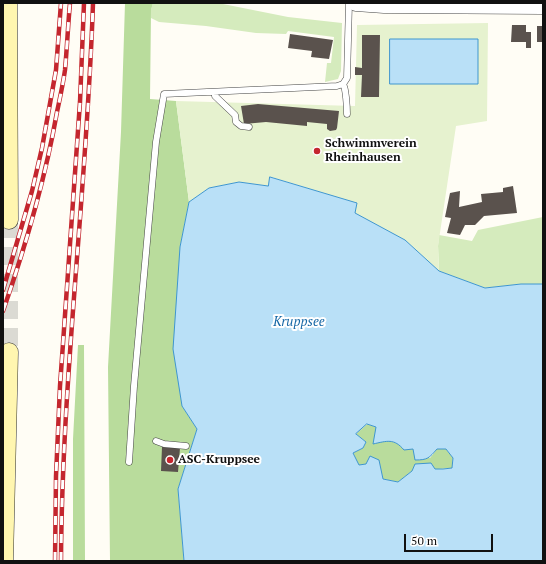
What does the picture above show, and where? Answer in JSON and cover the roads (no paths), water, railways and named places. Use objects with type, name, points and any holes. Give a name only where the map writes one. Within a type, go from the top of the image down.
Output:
[{"type":"main road","points":[[8,3],[6,64],[9,220]]},
{"type":"main road","points":[[4,561],[10,352]]},
{"type":"street","points":[[356,3],[384,5],[543,6]]},
{"type":"lane","points":[[129,462],[134,386],[156,150],[164,94],[336,86],[343,84],[347,78],[349,3]]},
{"type":"lane","points":[[343,84],[346,88],[347,114]]},
{"type":"lane","points":[[215,92],[215,96],[235,115],[236,122],[241,126],[249,127]]},
{"type":"lane","points":[[156,441],[164,444],[186,446]]},
{"type":"water","points":[[390,39],[478,39],[478,84],[390,84]]},
{"type":"water","name":"Kruppsee","points":[[270,177],[357,203],[355,213],[405,240],[439,271],[485,288],[521,284],[543,284],[543,561],[184,561],[178,489],[197,429],[182,406],[173,349],[180,247],[189,202],[209,188],[239,182],[268,186]],"holes":[[[367,424],[376,427],[373,444],[390,441],[397,444],[404,450],[413,449],[415,460],[423,460],[428,458],[437,449],[446,449],[453,458],[452,468],[435,469],[431,463],[415,464],[412,471],[398,482],[383,479],[379,460],[370,456],[366,464],[359,465],[353,453],[363,448],[366,442],[356,434]]]},
{"type":"tunnel","points":[[9,220],[9,352]]},
{"type":"railway","points":[[3,290],[32,191],[42,148],[56,70],[61,3]]},
{"type":"railway","points":[[3,311],[27,237],[47,162],[65,70],[70,3]]},
{"type":"railway","points":[[55,561],[56,476],[60,386],[80,102],[84,3]]},
{"type":"railway","points":[[61,561],[62,491],[70,352],[86,142],[93,3]]},
{"type":"place","name":"Schwimmverein Rheinhausen","points":[[317,151]]},
{"type":"place","name":"ASC-Kruppsee","points":[[170,460]]}]
